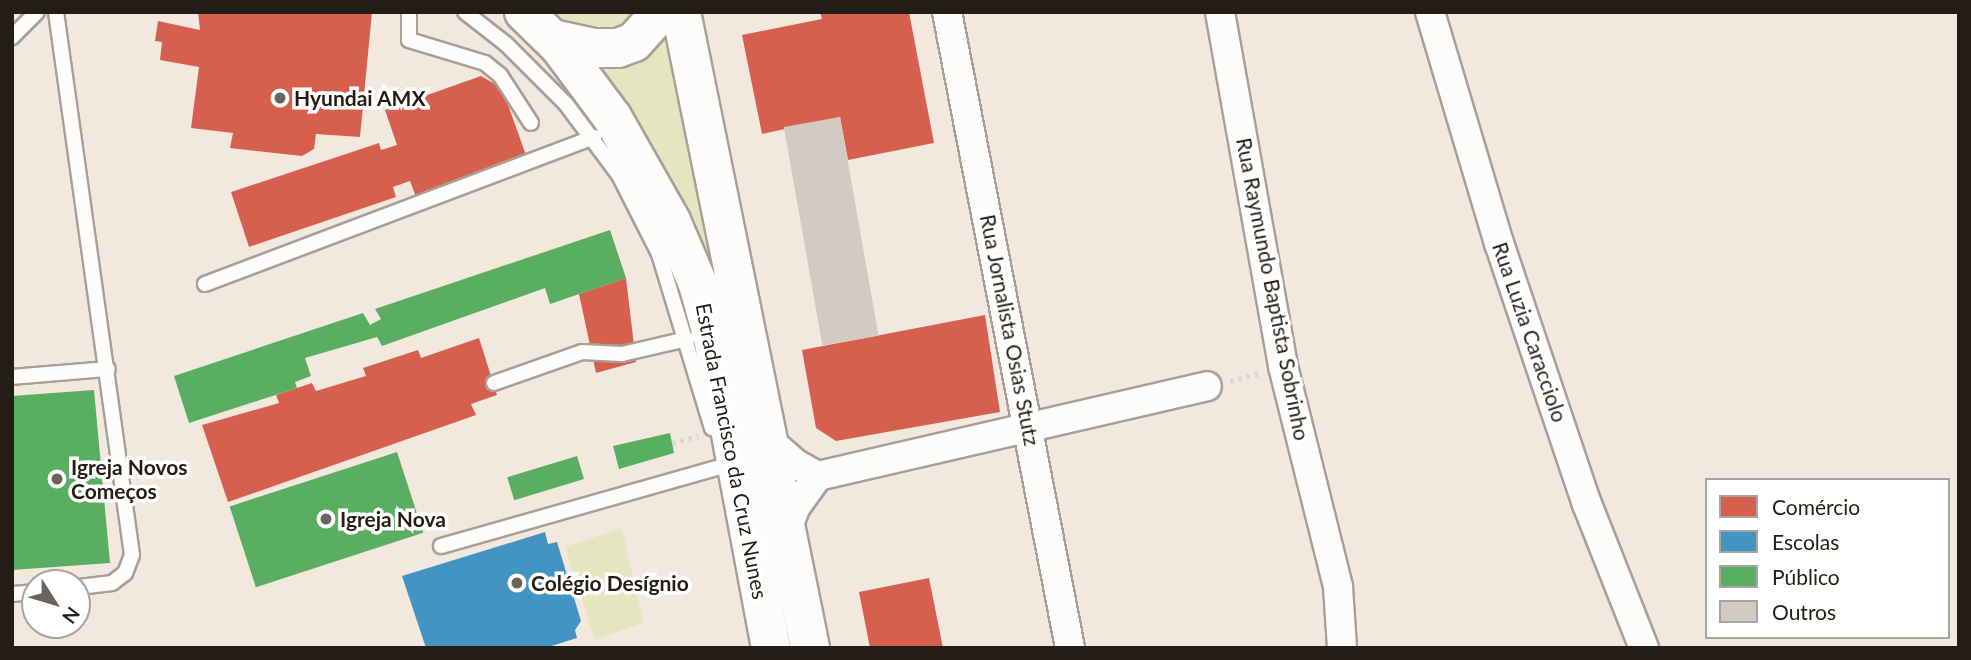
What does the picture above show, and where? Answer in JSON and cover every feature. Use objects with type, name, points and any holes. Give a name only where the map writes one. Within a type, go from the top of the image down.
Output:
[{"type":"main road","name":"Estrada Francisco da Cruz Nunes","points":[[524,12],[556,43],[640,162],[692,271],[713,338],[731,478],[771,648]]},
{"type":"main road","points":[[566,104],[556,43],[618,48],[634,42],[662,12]]},
{"type":"main road","name":"Estrada Francisco da Cruz Nunes","points":[[681,12],[765,437],[810,648]]},
{"type":"street","name":"Rua Jornalista Osias Stutz","points":[[947,12],[1030,428],[1070,648]]},
{"type":"street","name":"Rua Raymundo Baptista Sobrinho","points":[[1220,12],[1283,366],[1338,587],[1342,648]]},
{"type":"street","name":"Rua Luzia Caracciolo","points":[[1430,12],[1479,183],[1587,504],[1644,648]]},
{"type":"street","points":[[785,534],[796,506],[818,476],[1207,386]]},
{"type":"street","points":[[765,437],[796,464],[818,476]]},
{"type":"lane","points":[[12,37],[37,12]]},
{"type":"lane","points":[[56,12],[132,555],[125,573],[112,583],[91,585]]},
{"type":"lane","points":[[409,12],[410,40],[485,63],[500,75],[531,123]]},
{"type":"lane","points":[[441,546],[731,478],[713,432],[687,339],[659,254],[619,175],[594,137],[566,104],[506,44],[466,12]]},
{"type":"lane","points":[[205,284],[594,137]]},
{"type":"lane","points":[[494,383],[582,352],[622,354],[687,339]]},
{"type":"lane","points":[[12,377],[108,369]]},
{"type":"path","points":[[1207,386],[1283,366]]},
{"type":"path","points":[[672,443],[713,432]]},
{"type":"green space","points":[[555,12],[645,12],[629,28],[579,31]]},
{"type":"green space","points":[[673,25],[733,344],[686,218],[652,144],[594,65]]},
{"type":"green space","points":[[622,528],[643,623],[595,640],[565,547]]},
{"type":"building: Comércio","name":"Hyundai AMX","points":[[198,12],[372,12],[360,137],[316,134],[314,149],[302,156],[230,148],[233,133],[191,128],[199,67],[160,60],[162,42],[155,41],[158,21],[200,30]]},
{"type":"building: Comércio","points":[[820,12],[909,12],[934,143],[848,160],[840,117],[762,134],[742,35],[822,19]]},
{"type":"building: Comércio","points":[[481,76],[502,88],[527,158],[416,197],[410,181],[393,187],[396,197],[249,247],[231,192],[379,143],[381,150],[397,145],[385,110]]},
{"type":"building: Comércio","points":[[626,278],[636,362],[596,373],[579,294]]},
{"type":"building: Comércio","points":[[985,315],[1000,412],[836,441],[816,428],[802,350]]},
{"type":"building: Comércio","points":[[479,338],[497,395],[471,404],[476,415],[228,502],[202,425],[279,403],[276,395],[312,383],[316,391],[366,376],[363,368],[418,350],[421,358]]},
{"type":"building: Comércio","points":[[929,578],[943,648],[870,648],[859,592]]},
{"type":"building: Escolas","points":[[545,532],[548,544],[557,542],[581,621],[575,630],[577,638],[545,648],[426,648],[402,576]]},
{"type":"building: Público","points":[[610,230],[626,278],[550,304],[545,288],[382,346],[377,337],[305,358],[311,376],[295,382],[297,388],[189,423],[174,376],[363,313],[370,325],[381,319],[375,309]]},
{"type":"building: Público","name":"Igreja Novos Começos","points":[[94,390],[110,563],[12,570],[12,396]]},
{"type":"building: Público","points":[[670,433],[674,453],[619,469],[613,446]]},
{"type":"building: Público","name":"Igreja Nova","points":[[397,452],[423,533],[256,587],[230,506]]},
{"type":"building: Público","points":[[577,456],[584,479],[514,500],[507,477]]},
{"type":"building: Outros","points":[[840,117],[879,336],[822,346],[784,127]]},
{"type":"place","name":"Hyundai AMX","points":[[280,98]]},
{"type":"place","name":"Igreja Novos Começos","points":[[57,479]]},
{"type":"place","name":"Igreja Nova","points":[[326,519]]},
{"type":"place","name":"Colégio Desígnio","points":[[517,583]]}]
